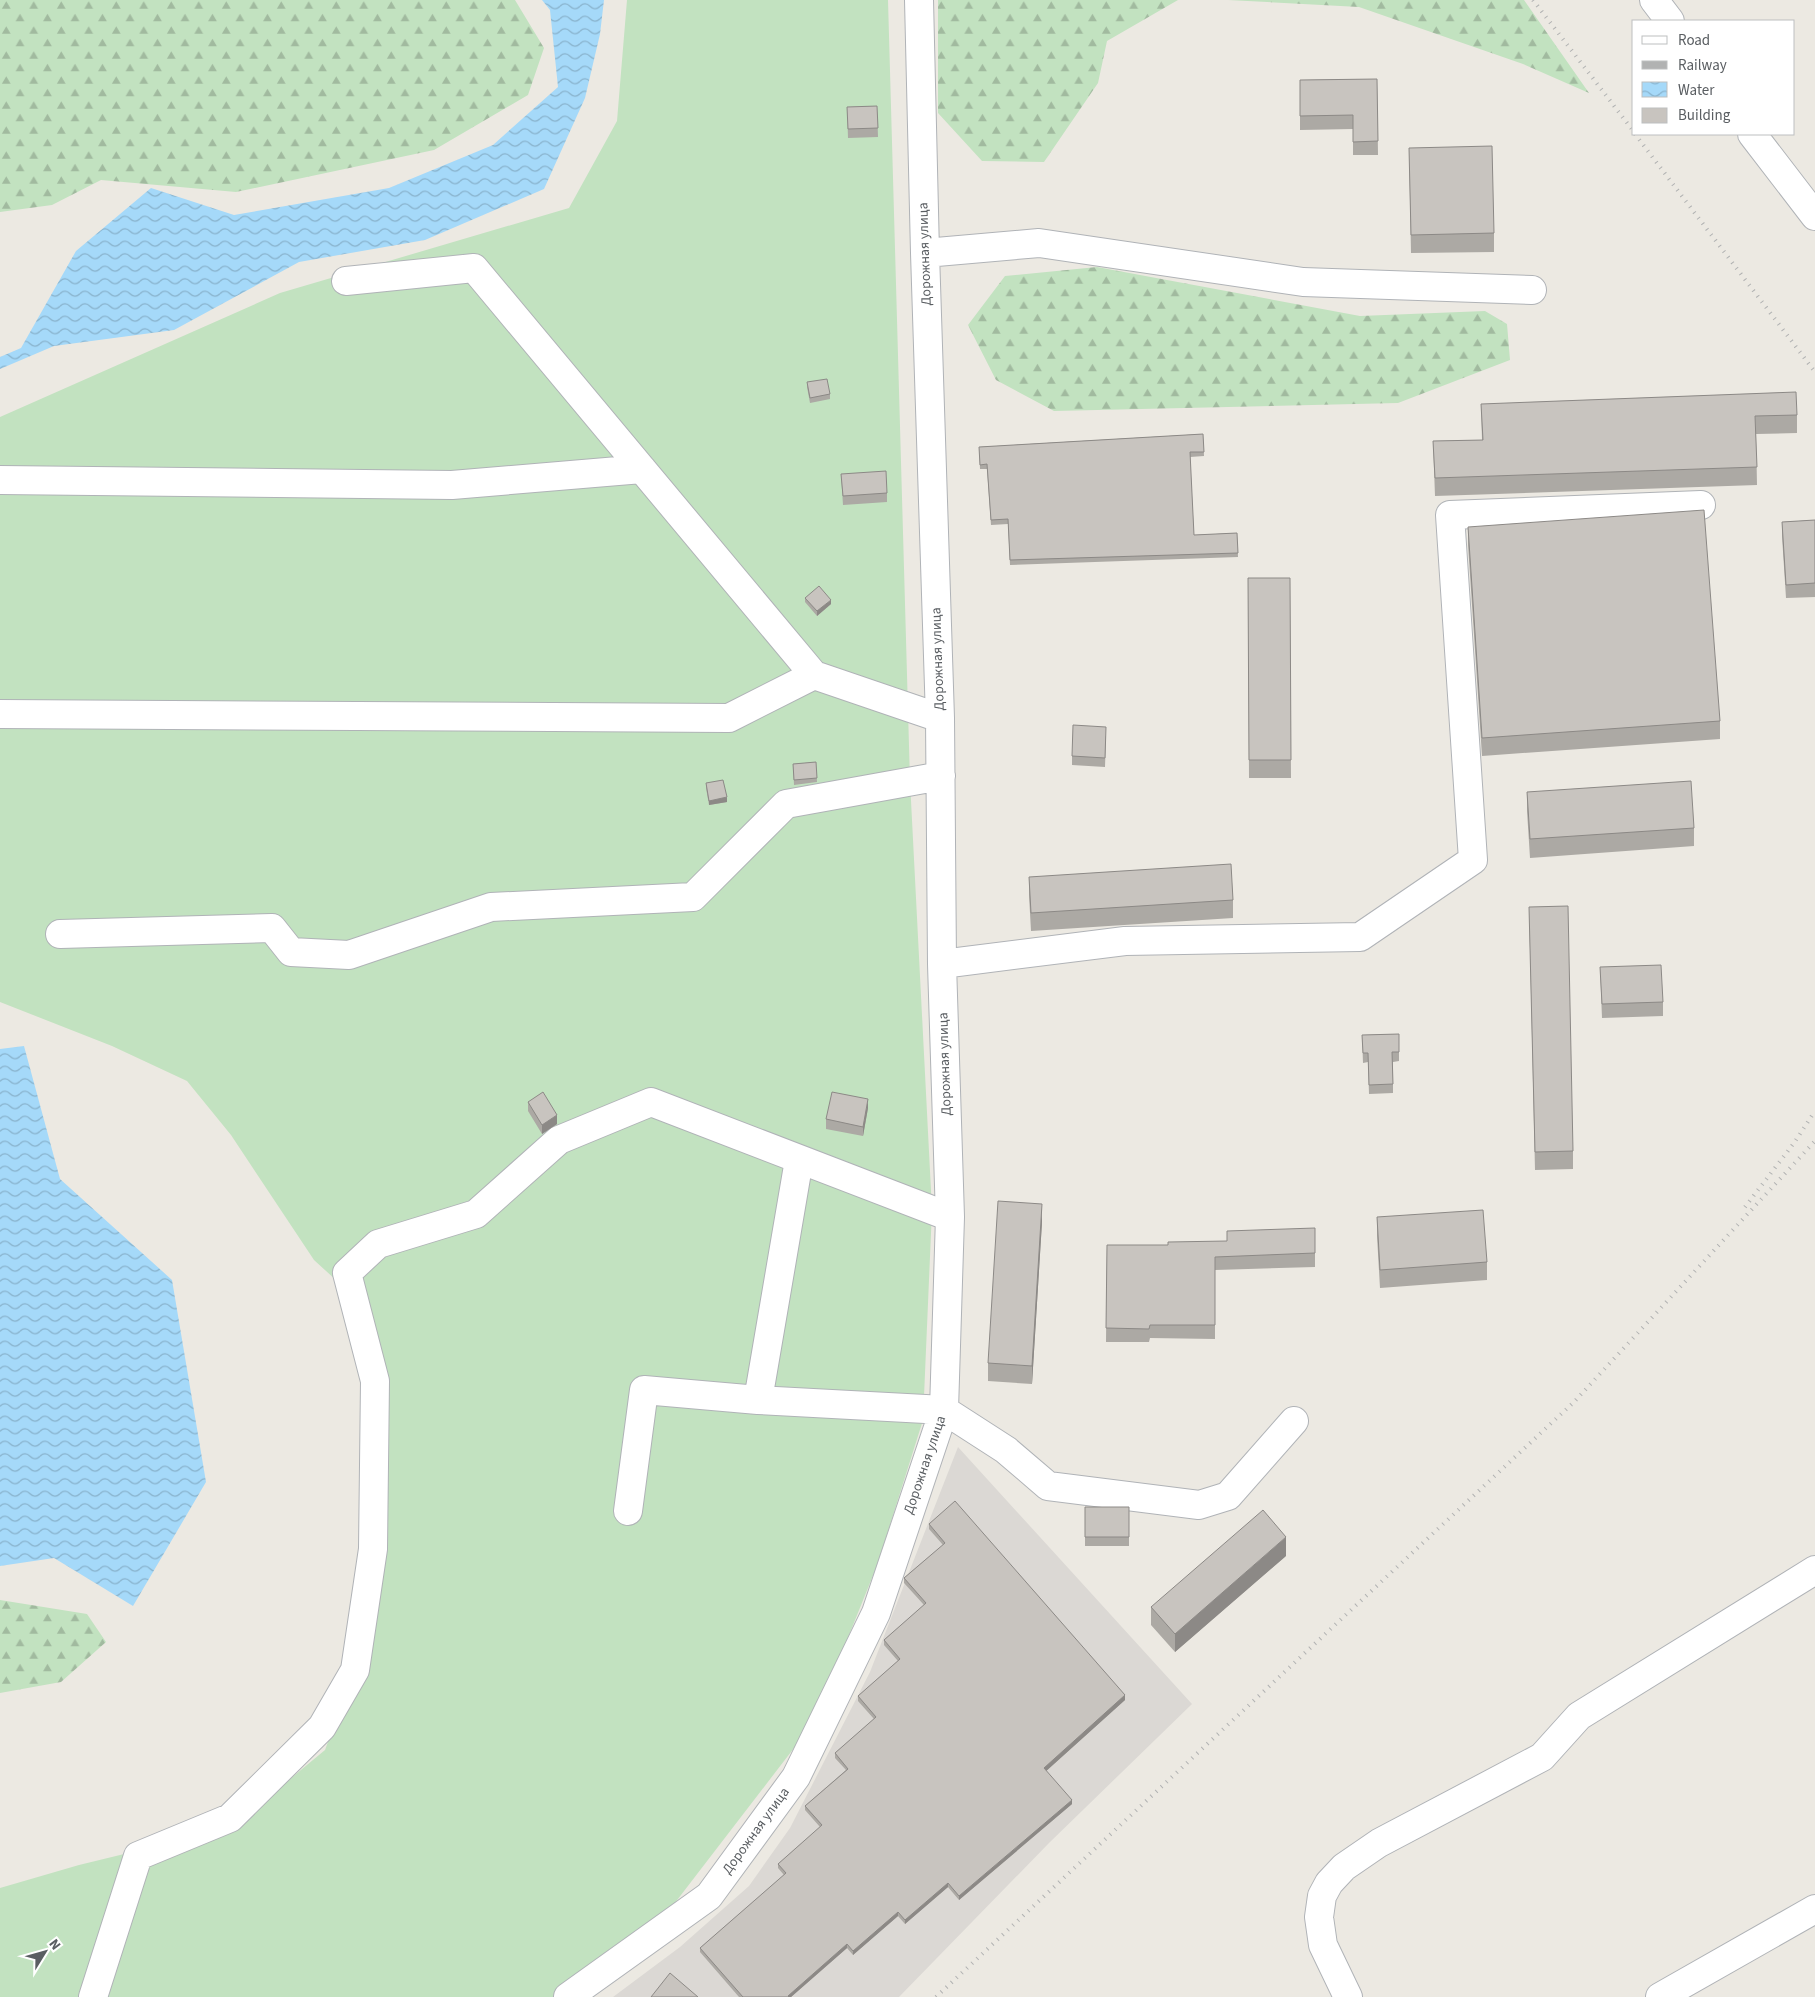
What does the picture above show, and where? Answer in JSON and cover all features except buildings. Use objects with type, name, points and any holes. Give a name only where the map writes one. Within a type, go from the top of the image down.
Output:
[{"type":"street","name":"Дорожная улица","points":[[568,1997],[709,1896],[796,1777],[876,1613],[944,1410],[950,1217],[942,964],[940,718],[919,0]]},
{"type":"street","points":[[1654,0],[1669,20]]},
{"type":"street","points":[[1753,135],[1815,216]]},
{"type":"street","points":[[925,253],[1039,243],[1303,282],[1532,290]]},
{"type":"street","points":[[346,281],[474,268],[814,675],[940,718]]},
{"type":"street","points":[[0,480],[452,485],[642,470]]},
{"type":"street","points":[[942,964],[1125,941],[1360,937],[1472,860],[1450,514],[1701,505]]},
{"type":"street","points":[[0,714],[729,718],[814,675]]},
{"type":"street","points":[[60,934],[272,928],[291,952],[349,955],[491,907],[693,897],[786,804],[941,776]]},
{"type":"street","points":[[93,1997],[138,1856],[230,1818],[322,1727],[355,1670],[373,1549],[375,1381],[347,1273],[378,1244],[476,1214],[559,1140],[652,1102],[950,1217]]},
{"type":"street","points":[[758,1400],[799,1160]]},
{"type":"street","points":[[628,1511],[644,1390],[758,1400],[944,1410],[1006,1450],[1048,1486],[1199,1505],[1228,1496],[1294,1421]]},
{"type":"street","points":[[1348,1997],[1323,1945],[1319,1917],[1322,1896],[1329,1883],[1344,1867],[1379,1843],[1542,1757],[1579,1716],[1815,1570]]},
{"type":"street","points":[[1660,1997],[1815,1909]]},
{"type":"shaded area","points":[[958,1447],[1192,1704],[1049,1843],[899,1997],[613,1997],[680,1947],[749,1886],[790,1828],[870,1672]]},
{"type":"green space","points":[[0,0],[515,0],[544,48],[528,95],[434,150],[236,192],[101,180],[52,205],[0,212]]},
{"type":"green space","points":[[627,0],[888,0],[910,781],[932,1210],[923,1420],[878,1563],[814,1722],[661,1921],[556,1997],[0,1997],[0,1888],[79,1865],[231,1828],[325,1750],[371,1626],[372,1313],[314,1260],[231,1135],[187,1081],[112,1046],[0,1002],[0,417],[280,293],[569,208],[617,121]]},
{"type":"green space","points":[[938,0],[1178,0],[1107,41],[1098,83],[1044,162],[982,161],[938,113]]},
{"type":"green space","points":[[1228,0],[1524,0],[1589,93],[1523,64],[1359,7]]},
{"type":"green space","points":[[1097,267],[1360,316],[1485,311],[1507,324],[1510,360],[1398,403],[1054,411],[996,380],[968,325],[1005,276]]},
{"type":"green space","points":[[0,1600],[87,1614],[106,1642],[61,1682],[0,1693]]},
{"type":"water","points":[[542,0],[604,0],[600,34],[585,98],[544,189],[425,240],[299,262],[174,330],[54,346],[0,369],[0,357],[21,348],[76,251],[151,188],[234,215],[389,188],[493,145],[558,87],[550,10]]},
{"type":"water","points":[[24,1046],[60,1179],[172,1280],[206,1482],[133,1606],[54,1558],[0,1566],[0,1049]]},
{"type":"railway","points":[[1533,0],[1632,129]]},
{"type":"railway","points":[[1636,135],[1815,372]]},
{"type":"railway","points":[[1745,1207],[1794,1143],[1815,1111]]},
{"type":"railway","points":[[936,1997],[1574,1402],[1815,1141]]}]
